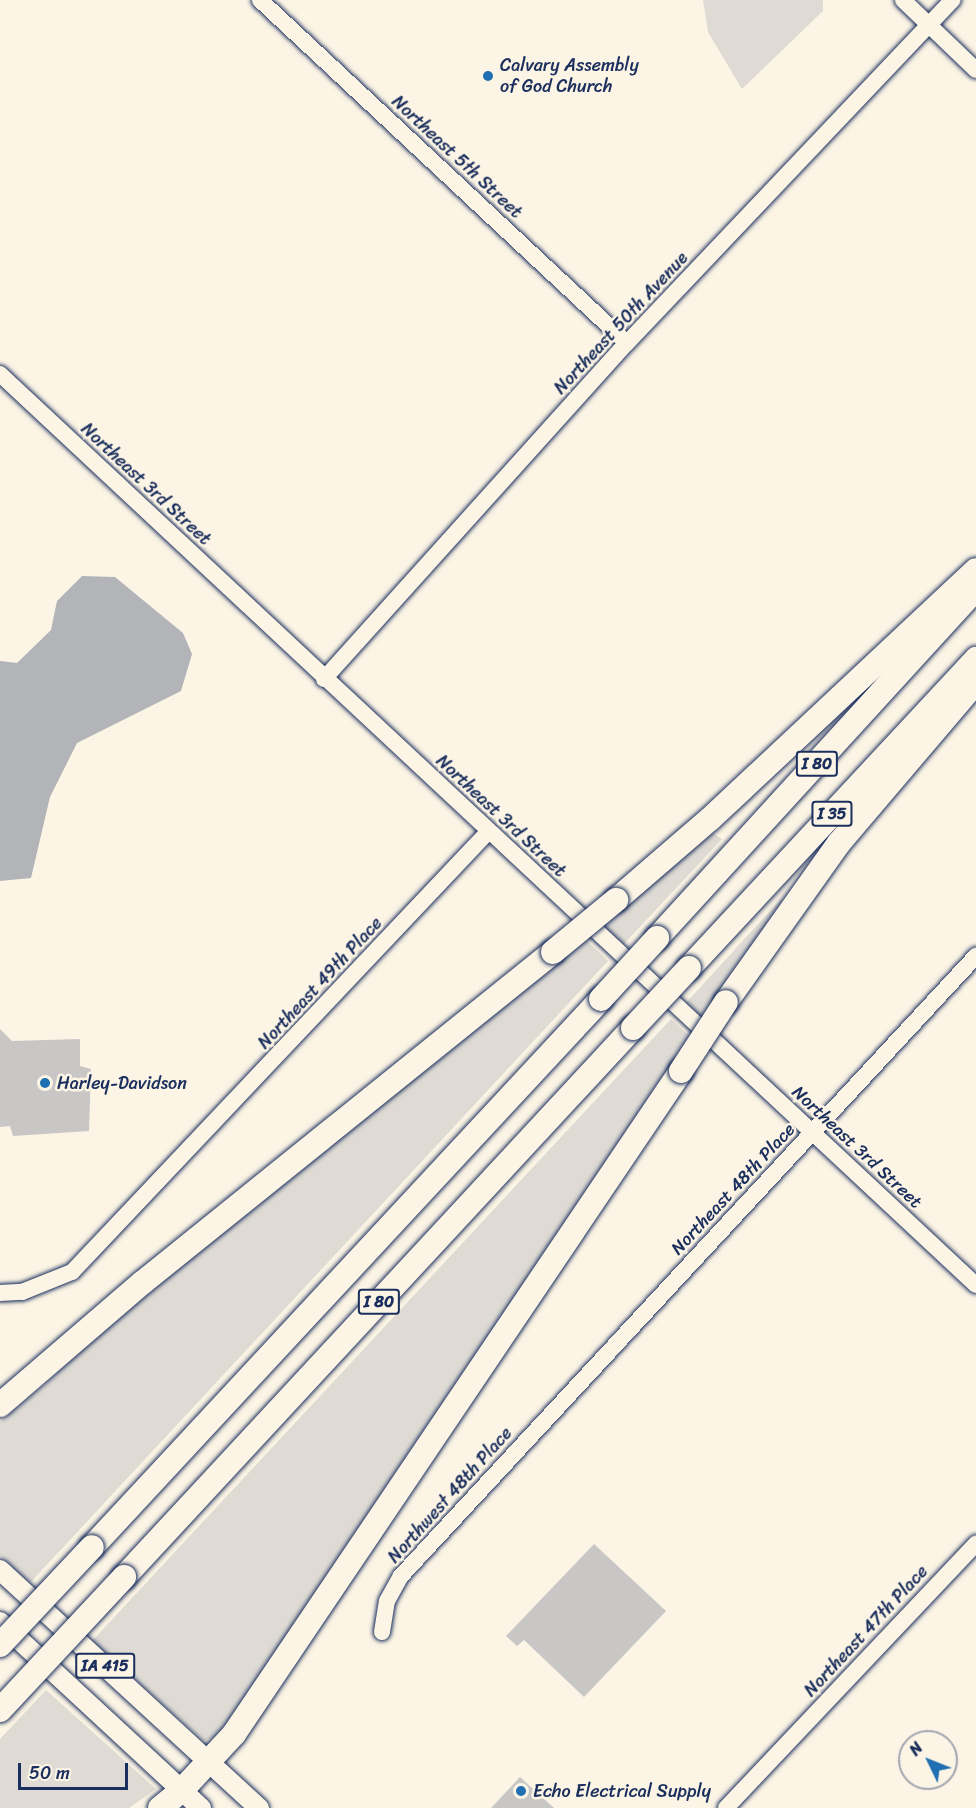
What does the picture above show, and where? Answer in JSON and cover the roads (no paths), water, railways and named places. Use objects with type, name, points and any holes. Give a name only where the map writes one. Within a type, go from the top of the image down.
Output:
[{"type":"highway","points":[[0,1405],[141,1283],[616,900],[719,811],[976,570]]},
{"type":"highway","name":"I 80","points":[[0,1645],[601,999],[976,589]]},
{"type":"highway","name":"I 35","points":[[689,968],[976,659]]},
{"type":"highway","points":[[160,1808],[210,1762],[234,1734],[726,1002],[839,843],[976,682]]},
{"type":"highway","name":"I 80","points":[[0,1710],[689,968]]},
{"type":"main road","name":"IA 415","points":[[0,1570],[259,1808]]},
{"type":"main road","name":"IA 415","points":[[0,1622],[201,1808]]},
{"type":"street","name":"Northeast 5th Street","points":[[260,0],[627,343]]},
{"type":"street","points":[[903,0],[976,70]]},
{"type":"street","name":"Northeast 50th Avenue","points":[[324,679],[627,343],[953,0]]},
{"type":"street","name":"Northeast 3rd Street","points":[[0,374],[324,679],[976,1285]]},
{"type":"street","name":"Northeast 49th Place","points":[[0,1293],[22,1292],[72,1272],[488,832]]},
{"type":"street","name":"Northeast 48th Place","points":[[567,1395],[976,956]]},
{"type":"street","name":"Northwest 48th Place","points":[[382,1632],[387,1601],[401,1576],[567,1395]]},
{"type":"street","name":"Northeast 47th Place","points":[[726,1808],[976,1544]]},
{"type":"place","name":"Calvary Assembly of God Church","points":[[488,76]]},
{"type":"place","name":"Harley-Davidson","points":[[45,1083]]},
{"type":"place","name":"Echo Electrical Supply","points":[[521,1791]]}]
